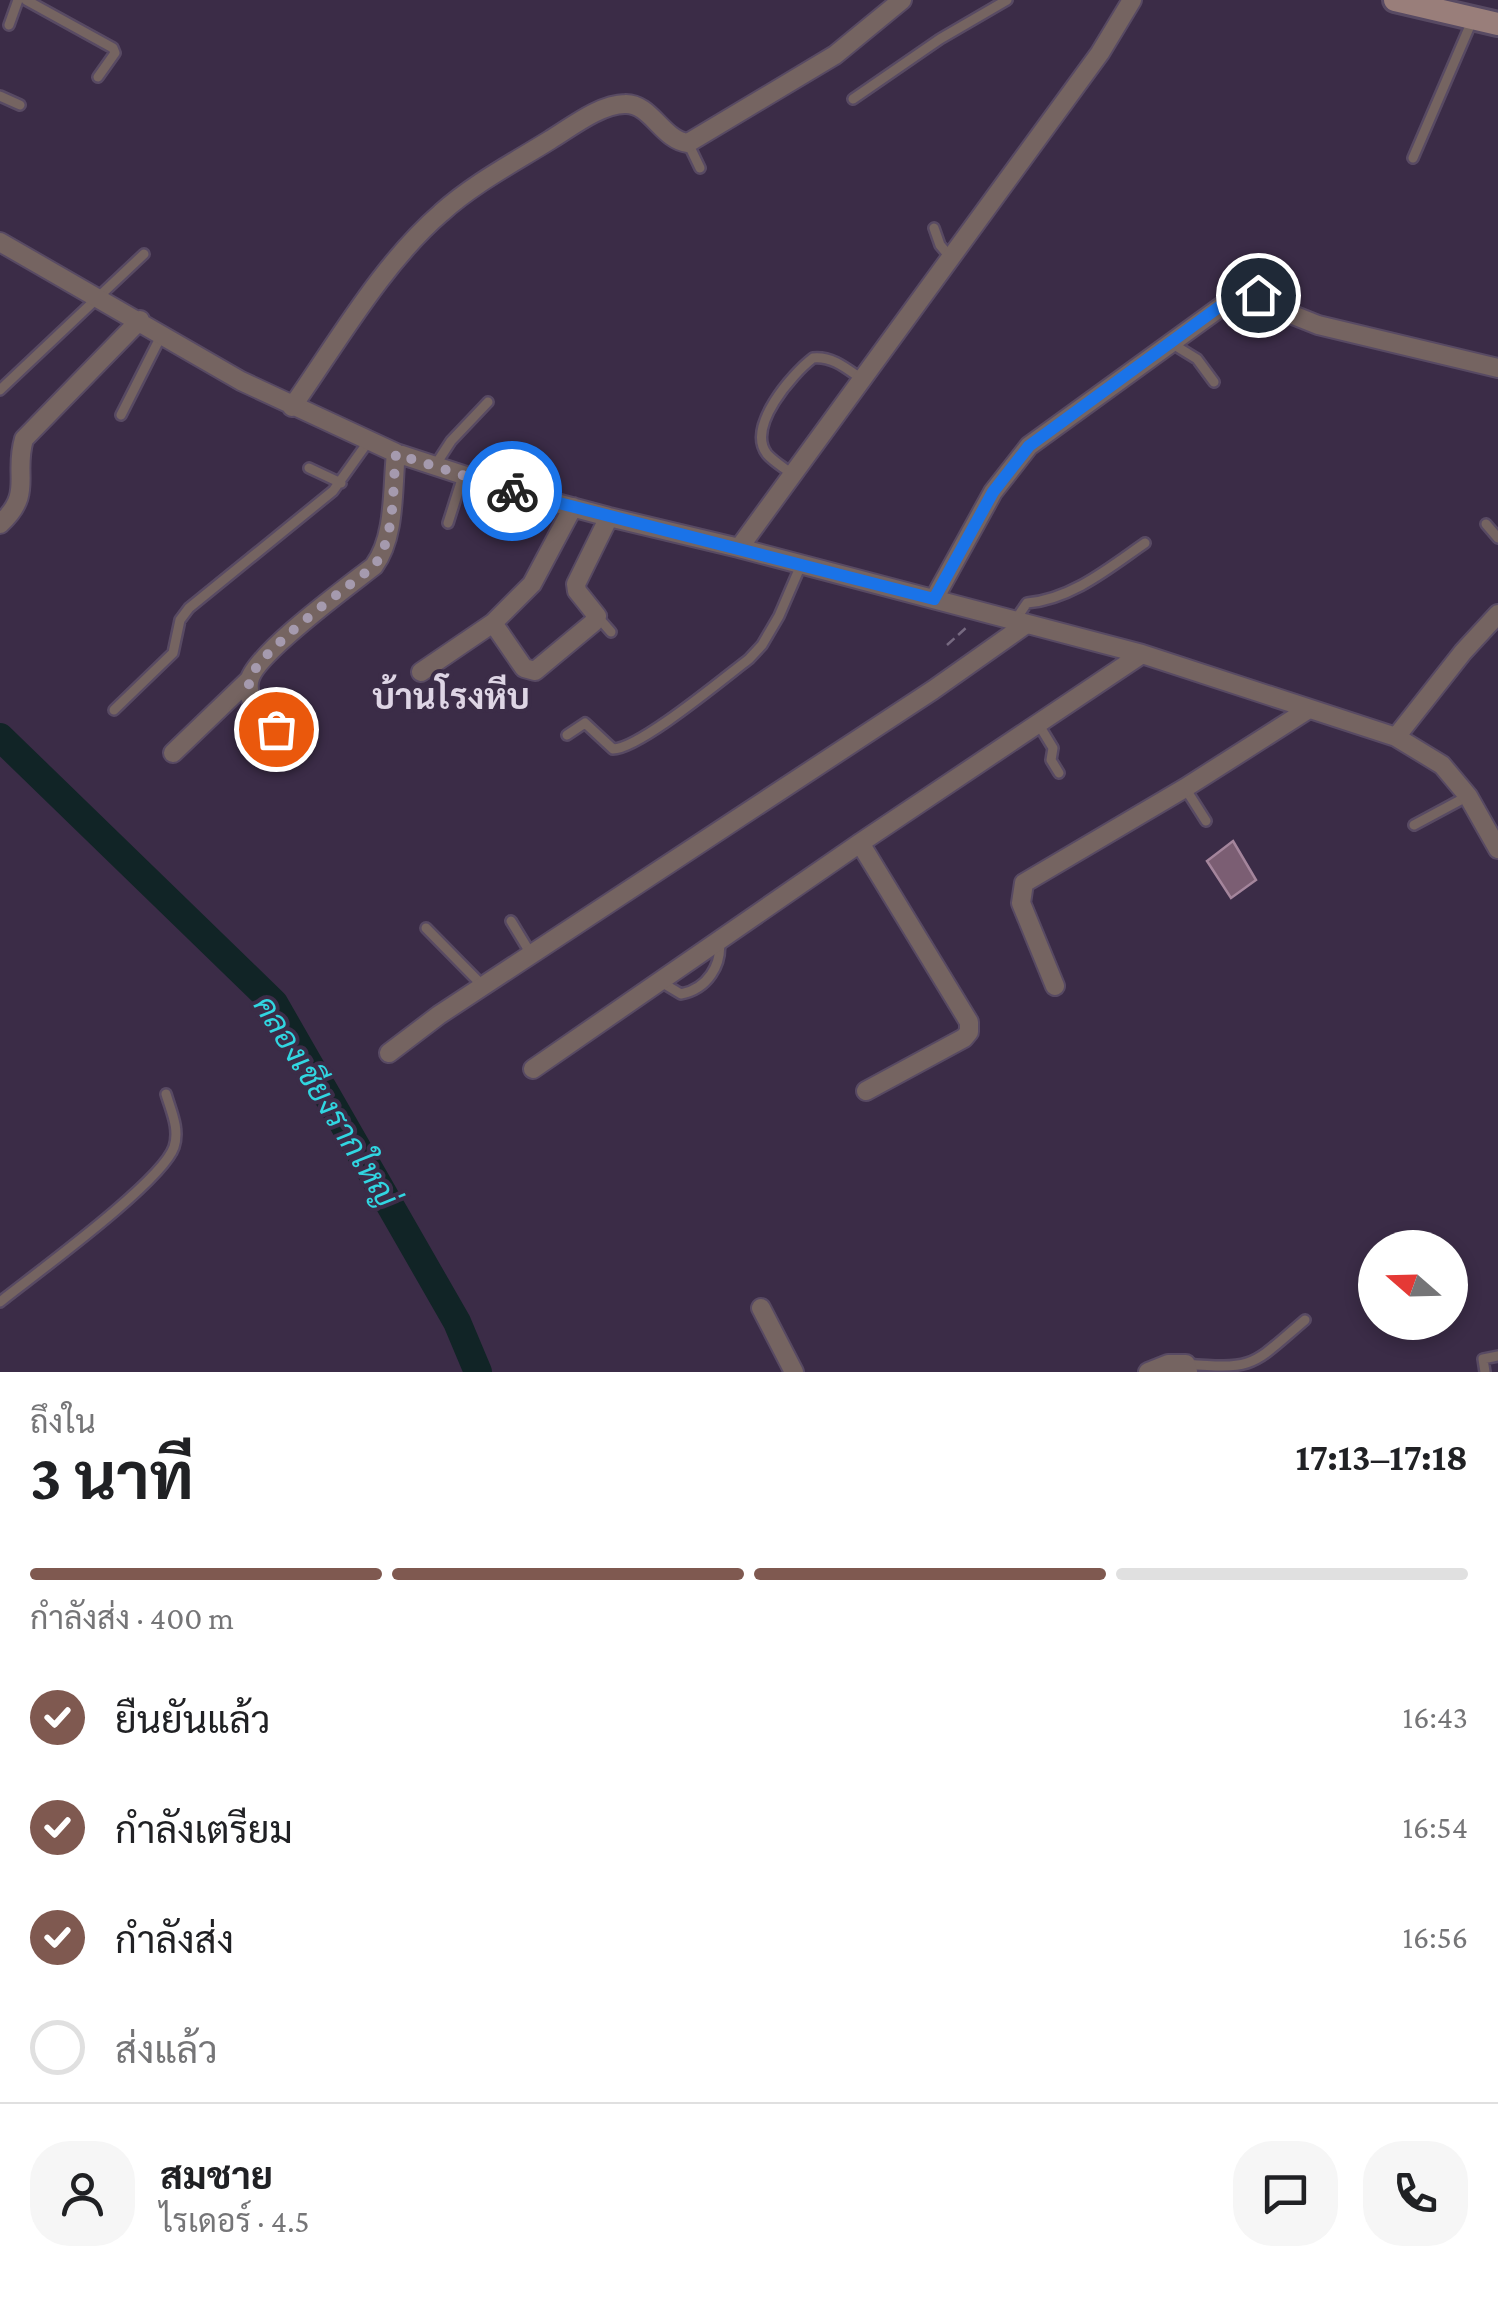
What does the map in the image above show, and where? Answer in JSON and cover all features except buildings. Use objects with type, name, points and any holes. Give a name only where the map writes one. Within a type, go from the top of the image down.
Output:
[{"type":"street","points":[[292,406],[412,240],[443,210],[480,184],[574,125],[624,104],[640,108],[669,136],[688,143],[835,56],[902,0]]},
{"type":"street","points":[[739,548],[1100,53],[1132,0]]},
{"type":"street","points":[[1395,0],[1469,12],[1498,24]]},
{"type":"street","points":[[0,242],[292,406],[396,454],[573,508],[1142,654],[1396,736],[1442,765],[1490,816],[1498,849]]},
{"type":"street","points":[[934,599],[993,492],[1029,446],[1223,304],[1248,292],[1318,325],[1498,368]]},
{"type":"street","points":[[0,524],[14,511],[22,494],[20,451],[24,440],[140,320]]},
{"type":"street","points":[[174,752],[249,680],[254,668],[272,649],[374,566],[388,538],[396,454]]},
{"type":"street","points":[[420,672],[492,623],[532,584],[573,508]]},
{"type":"street","points":[[492,623],[524,668],[535,670],[597,616],[576,591],[576,584],[609,517]]},
{"type":"street","points":[[1396,736],[1498,614]]},
{"type":"street","points":[[389,1053],[483,986],[932,690],[1020,623]]},
{"type":"street","points":[[533,1069],[658,980],[1142,654]]},
{"type":"street","points":[[249,680],[258,712],[301,744]]},
{"type":"street","points":[[1055,986],[1021,903],[1024,883],[1185,788],[1309,708]]},
{"type":"street","points":[[860,843],[970,1022],[964,1038],[866,1091]]},
{"type":"street","points":[[761,1308],[794,1372]]},
{"type":"street","points":[[1148,1372],[1168,1364],[1187,1368]]},
{"type":"lane","points":[[9,25],[18,0]]},
{"type":"lane","points":[[26,0],[114,48],[98,78]]},
{"type":"lane","points":[[853,99],[940,39],[1007,0]]},
{"type":"lane","points":[[1413,158],[1466,41],[1469,12]]},
{"type":"lane","points":[[0,96],[20,105]]},
{"type":"lane","points":[[688,143],[700,168]]},
{"type":"lane","points":[[934,228],[940,245],[952,258]]},
{"type":"lane","points":[[0,390],[144,254]]},
{"type":"lane","points":[[121,415],[162,333]]},
{"type":"lane","points":[[1172,343],[1196,359],[1214,382]]},
{"type":"lane","points":[[793,475],[766,453],[761,439],[762,426],[772,405],[813,358],[836,361],[863,380]]},
{"type":"lane","points":[[435,467],[451,440],[488,402]]},
{"type":"lane","points":[[114,710],[173,652],[180,620],[189,608],[340,483],[368,442]]},
{"type":"lane","points":[[309,468],[340,483]]},
{"type":"lane","points":[[448,523],[463,476]]},
{"type":"lane","points":[[1486,524],[1498,538]]},
{"type":"lane","points":[[1020,623],[1027,603],[1054,598],[1095,578],[1145,543]]},
{"type":"lane","points":[[567,735],[585,723],[613,749],[623,749],[647,734],[749,659],[762,645],[802,565]]},
{"type":"lane","points":[[597,616],[611,632]]},
{"type":"lane","points":[[1037,722],[1053,748],[1051,760],[1059,773]]},
{"type":"lane","points":[[1185,788],[1206,821]]},
{"type":"lane","points":[[1414,825],[1468,796]]},
{"type":"lane","points":[[512,922],[531,954]]},
{"type":"lane","points":[[426,928],[483,986]]},
{"type":"lane","points":[[658,980],[680,994],[691,992],[721,960],[719,939]]},
{"type":"lane","points":[[0,1302],[88,1232],[164,1164],[176,1142],[176,1126],[166,1094]]},
{"type":"lane","points":[[1187,1368],[1233,1368],[1255,1363],[1305,1320]]},
{"type":"lane","points":[[1485,1372],[1483,1359],[1498,1356]]},
{"type":"path","points":[[947,645],[982,613]]},
{"type":"waterway","name":"คลองเชียงรากใหญ่","points":[[0,737],[274,1003],[457,1322],[478,1372]]},
{"type":"way so far","points":[[276,729],[258,712],[250,692],[254,668],[374,566],[382,554],[388,538],[396,454],[512,491]]},
{"type":"district","name":"บ้านโรงหีบ","points":[[451,697]]},
{"type":"route","points":[[512,491],[934,599],[993,492],[1029,446],[1223,304],[1240,293],[1258,295]]}]
